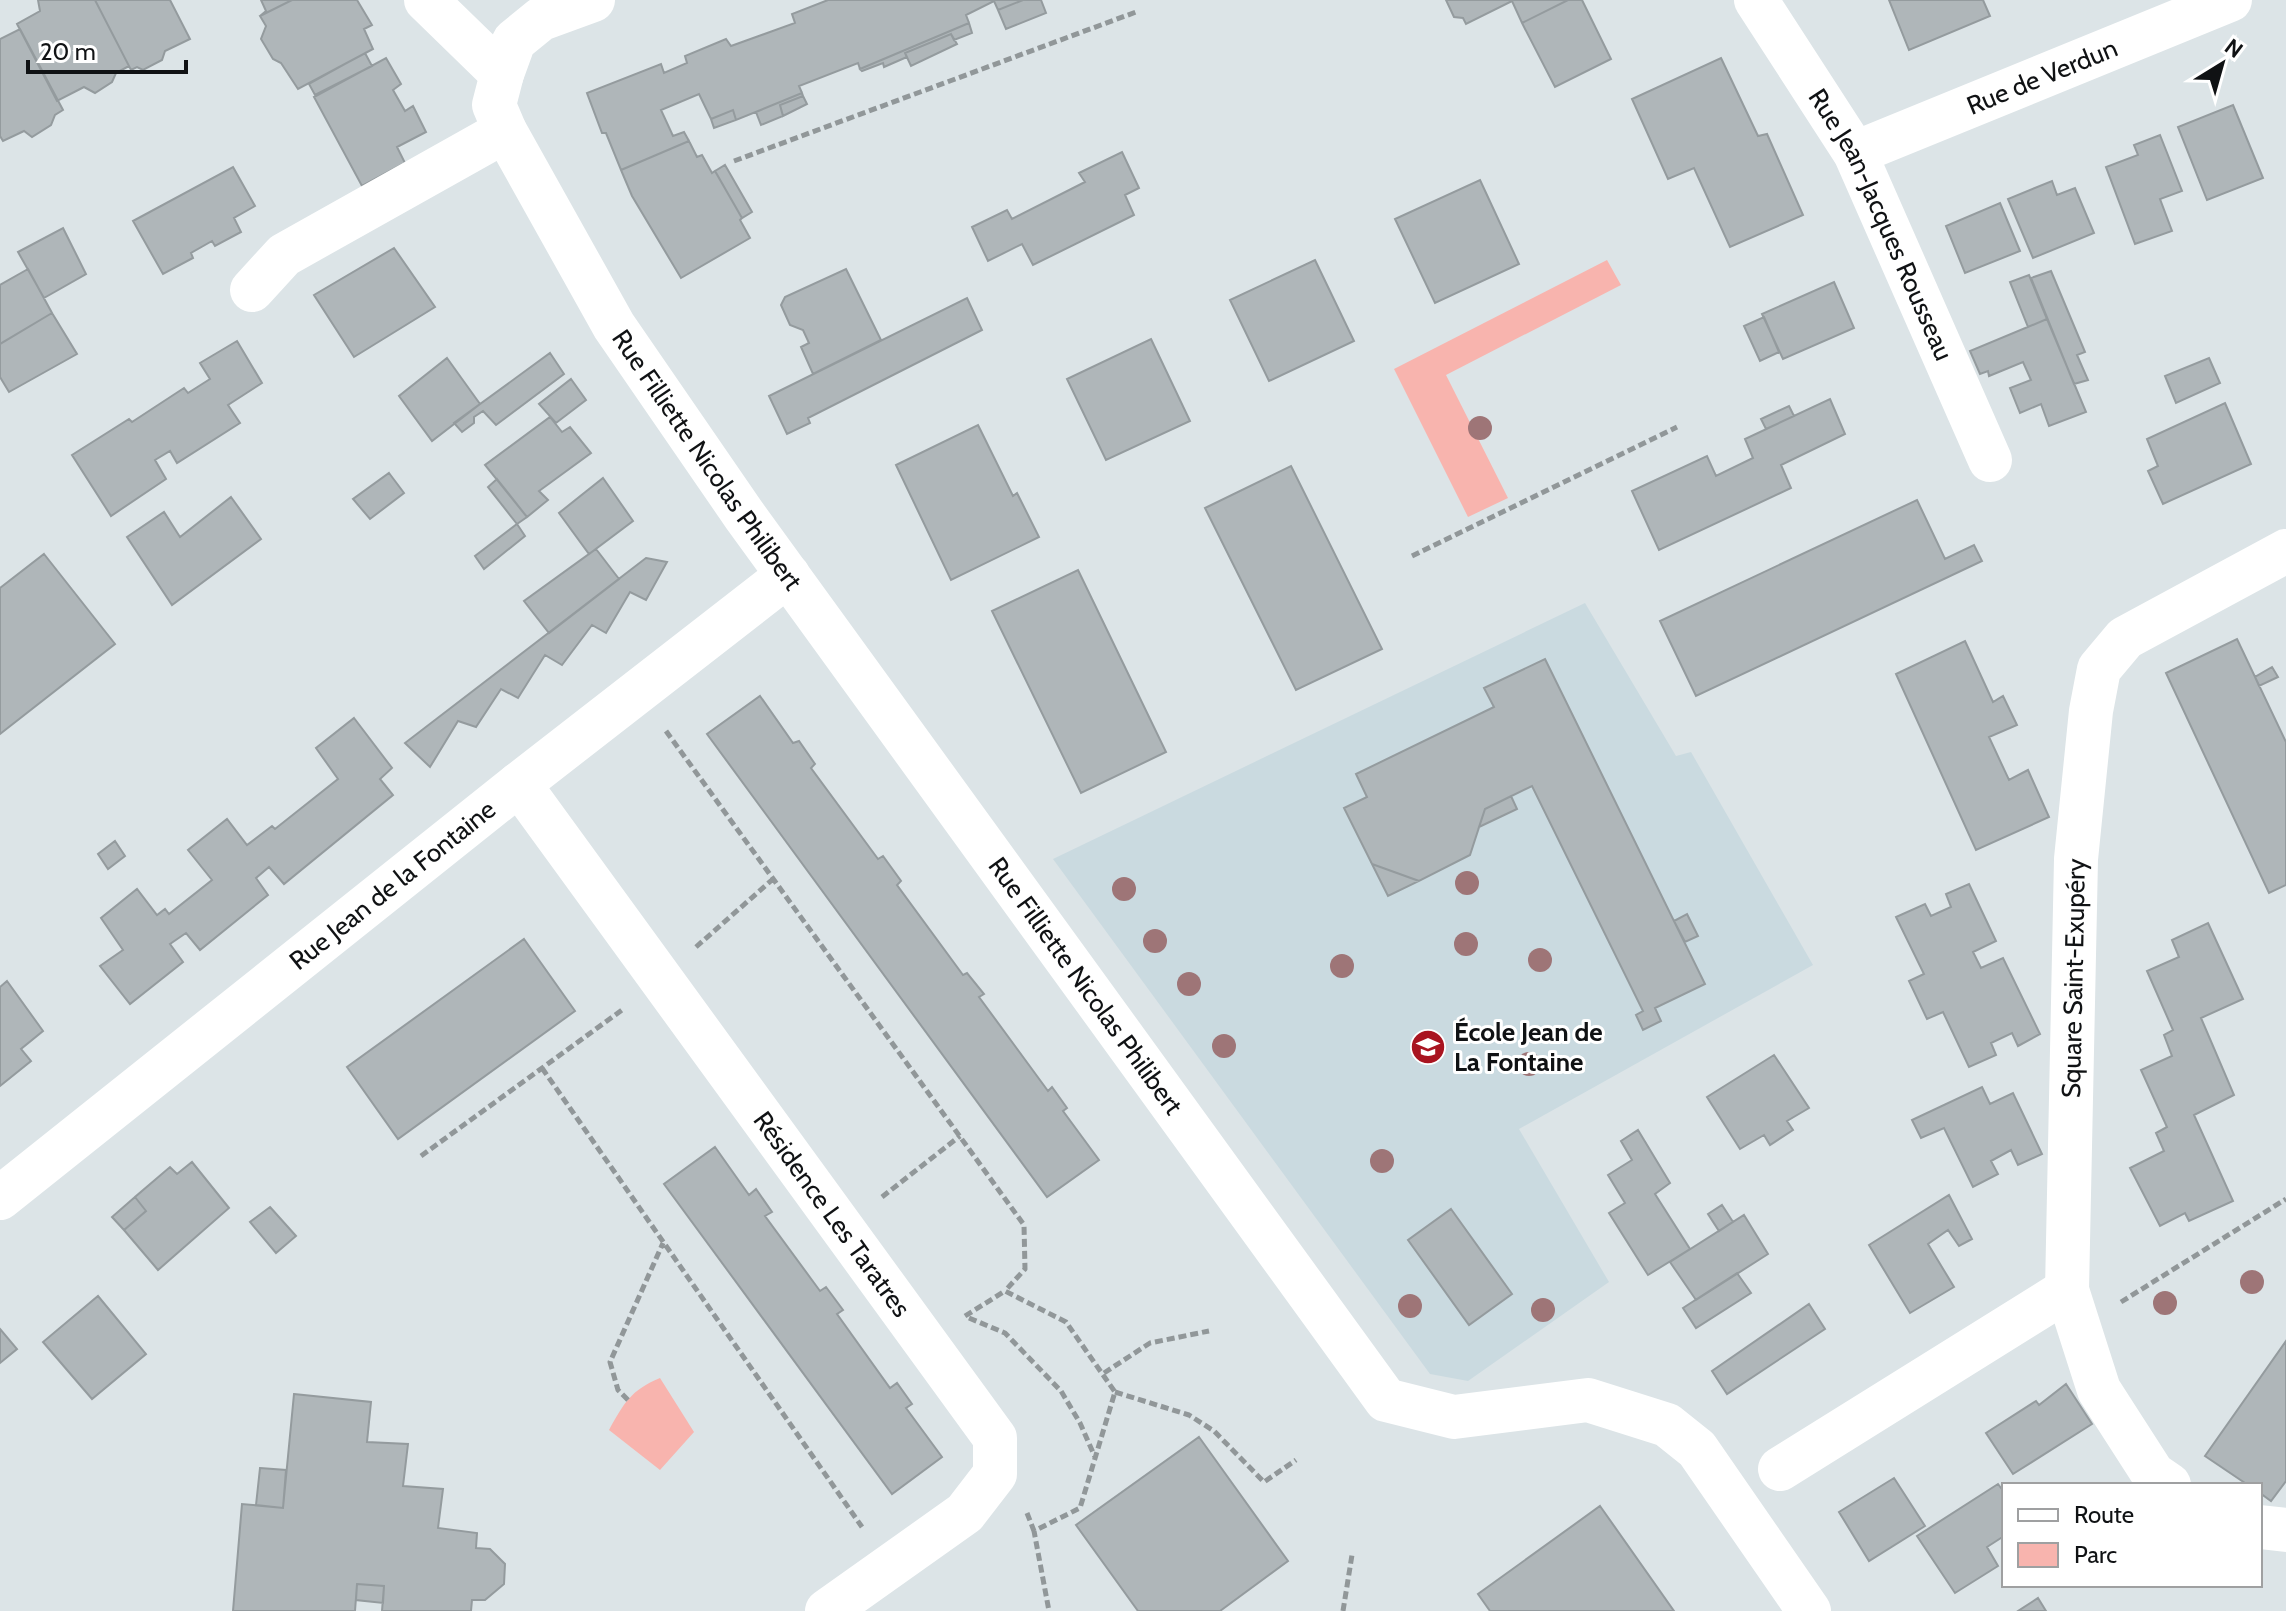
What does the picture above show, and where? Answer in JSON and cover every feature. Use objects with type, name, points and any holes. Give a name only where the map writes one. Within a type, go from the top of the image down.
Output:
[{"type":"street","points":[[426,0],[502,74]]},
{"type":"street","name":"Rue Filliette Nicolas Philibert","points":[[593,0],[541,19],[514,41],[494,105],[505,131],[614,326],[744,515],[1206,1156],[1386,1400],[1454,1417],[1588,1400],[1667,1425],[1697,1449],[1809,1611]]},
{"type":"street","name":"Rue Jean-Jacques Rousseau","points":[[1756,0],[1855,153],[1990,460]]},
{"type":"street","name":"Rue de Verdun","points":[[1855,153],[2230,0]]},
{"type":"street","points":[[252,290],[284,255],[505,131]]},
{"type":"street","name":"Square Saint-Exupéry","points":[[2166,1483],[2153,1474],[2099,1390],[2073,1309],[2076,859],[2091,711],[2099,669],[2125,638],[2286,551]]},
{"type":"street","name":"Rue Jean de la Fontaine","points":[[0,1198],[519,784],[788,575]]},
{"type":"street","name":"Résidence Les Taratres","points":[[519,784],[995,1438],[995,1474],[965,1513],[827,1611]]},
{"type":"street","points":[[1780,1469],[2073,1309]]},
{"type":"street","points":[[2262,1527],[2286,1530]]},
{"type":"path","points":[[734,161],[1136,12]]},
{"type":"path","points":[[1412,556],[1677,427]]},
{"type":"path","points":[[637,692],[1024,1225],[1025,1269],[1005,1291],[925,1340]]},
{"type":"path","points":[[662,977],[773,879]]},
{"type":"path","points":[[421,1156],[626,1007]]},
{"type":"path","points":[[542,1068],[889,1567]]},
{"type":"path","points":[[843,1227],[960,1136]]},
{"type":"path","points":[[2073,1309],[2286,1199]]},
{"type":"path","points":[[628,1400],[618,1390],[610,1362],[663,1242]]},
{"type":"path","points":[[1005,1291],[1066,1322],[1115,1392],[1189,1415],[1214,1431],[1264,1482],[1296,1460]]},
{"type":"path","points":[[965,1316],[1005,1333],[1061,1391],[1080,1423],[1095,1458]]},
{"type":"path","points":[[1104,1373],[1150,1343],[1209,1331]]},
{"type":"path","points":[[1049,1611],[1034,1531],[1080,1508],[1115,1392]]},
{"type":"path","points":[[1343,1611],[1352,1555]]},
{"type":"shaded area","name":"École Jean de La Fontaine","points":[[1585,603],[1676,756],[1691,752],[1813,965],[1519,1129],[1609,1282],[1468,1381],[1430,1374],[1053,859]]},
{"type":"green space","points":[[1607,260],[1621,285],[1446,375],[1508,498],[1468,517],[1394,369]]},
{"type":"green space","points":[[660,1378],[694,1432],[660,1470],[609,1430],[629,1398]]},
{"type":"building","points":[[38,0],[95,0],[129,66],[116,73],[112,82],[95,93],[84,87],[57,101],[17,24],[40,11]]},
{"type":"building","points":[[95,0],[170,0],[190,39],[165,51],[162,60],[143,70],[137,67],[131,70]]},
{"type":"building","points":[[261,0],[292,0],[260,16],[266,11]]},
{"type":"building","points":[[292,0],[357,0],[372,25],[364,29],[373,49],[298,89],[261,39],[266,26],[260,16]]},
{"type":"building","points":[[828,0],[1023,0],[998,10],[994,1],[966,15],[969,23],[860,69],[858,63],[799,86],[802,93],[736,120],[733,110],[711,119],[699,94],[661,110],[673,136],[684,132],[689,141],[621,170],[606,133],[602,133],[587,93],[661,64],[664,73],[687,63],[685,56],[726,39],[731,46],[795,23],[792,14]]},
{"type":"building","points":[[1023,0],[1041,0],[1046,13],[1006,29],[998,10]]},
{"type":"building","points":[[1446,0],[1568,0],[1522,23],[1512,1],[1466,24],[1463,18],[1454,17]]},
{"type":"building","points":[[1568,0],[1582,0],[1611,59],[1555,87],[1522,23]]},
{"type":"building","points":[[1889,0],[1983,0],[1990,16],[1909,50]]},
{"type":"building","points":[[969,23],[972,33],[954,40],[951,34],[905,53],[907,57],[884,67],[883,63],[862,71],[860,69]]},
{"type":"building","points":[[20,29],[63,110],[55,115],[51,125],[32,137],[24,131],[3,141],[0,136],[0,39]]},
{"type":"building","points":[[951,34],[957,44],[911,66],[905,53]]},
{"type":"building","points":[[365,53],[372,66],[315,95],[309,84]]},
{"type":"building","points":[[386,58],[401,84],[393,90],[405,111],[413,106],[426,132],[397,147],[405,163],[362,186],[314,97]]},
{"type":"building","points":[[1721,58],[1758,136],[1767,134],[1803,215],[1730,247],[1694,168],[1668,179],[1632,99]]},
{"type":"building","points":[[802,93],[803,96],[780,105],[783,116],[761,125],[756,112]]},
{"type":"building","points":[[803,96],[807,104],[783,116],[780,105]]},
{"type":"building","points":[[2233,105],[2263,178],[2207,200],[2178,127]]},
{"type":"building","points":[[733,110],[736,120],[714,128],[711,119]]},
{"type":"building","points":[[2160,135],[2182,191],[2160,199],[2172,231],[2135,244],[2106,167],[2138,155],[2134,145]]},
{"type":"building","points":[[689,141],[697,157],[702,155],[712,173],[715,171],[750,238],[681,278],[632,196],[621,170]]},
{"type":"building","points":[[1122,152],[1139,188],[1125,195],[1134,215],[1033,265],[1022,244],[988,261],[972,227],[1007,210],[1012,219],[1085,182],[1079,173]]},
{"type":"building","points":[[725,165],[752,212],[742,218],[715,171]]},
{"type":"building","points":[[233,167],[255,206],[234,218],[241,232],[215,246],[212,241],[191,253],[193,258],[163,274],[133,221]]},
{"type":"building","points":[[1480,180],[1519,264],[1435,303],[1395,219]]},
{"type":"building","points":[[2052,181],[2057,195],[2075,188],[2094,233],[2033,258],[2008,199]]},
{"type":"building","points":[[2000,203],[2020,251],[1965,273],[1946,226]]},
{"type":"building","points":[[63,228],[86,274],[44,298],[18,252]]},
{"type":"building","points":[[394,248],[435,307],[354,357],[314,295]]},
{"type":"building","points":[[1315,260],[1354,341],[1269,381],[1230,300]]},
{"type":"building","points":[[28,269],[52,313],[0,344],[0,285]]},
{"type":"building","points":[[846,269],[881,340],[813,374],[801,347],[809,343],[803,330],[790,325],[781,305],[785,297]]},
{"type":"building","points":[[2051,271],[2085,352],[2077,355],[2088,380],[2074,384],[2031,278]]},
{"type":"building","points":[[2029,275],[2047,319],[2028,327],[2010,282]]},
{"type":"building","points":[[1834,282],[1854,328],[1783,359],[1762,314]]},
{"type":"building","points":[[967,298],[982,330],[808,418],[810,423],[787,434],[769,396]]},
{"type":"building","points":[[52,313],[77,354],[9,392],[0,377],[0,344]]},
{"type":"building","points":[[1764,317],[1779,352],[1760,361],[1744,326]]},
{"type":"building","points":[[2047,319],[2086,412],[2049,426],[2041,404],[2020,413],[2010,388],[2031,380],[2023,362],[1989,376],[1988,371],[1980,374],[1970,351]]},
{"type":"building","points":[[1151,339],[1190,421],[1106,460],[1067,379]]},
{"type":"building","points":[[237,341],[262,383],[228,405],[240,423],[177,463],[170,451],[155,460],[166,479],[111,516],[72,455],[129,419],[132,422],[184,388],[188,393],[210,379],[200,363]]},
{"type":"building","points":[[550,353],[564,374],[496,425],[483,411],[462,432],[454,423]]},
{"type":"building","points":[[447,358],[480,404],[432,441],[399,396]]},
{"type":"building","points":[[2209,358],[2220,383],[2176,403],[2165,376]]},
{"type":"building","points":[[571,379],[586,400],[556,423],[539,404]]},
{"type":"building","points":[[1830,399],[1845,434],[1781,465],[1791,488],[1659,550],[1632,491],[1707,456],[1716,476],[1753,458],[1745,439]]},
{"type":"building","points":[[2225,403],[2251,464],[2163,504],[2148,471],[2158,466],[2147,439]]},
{"type":"building","points":[[1789,406],[1794,416],[1766,429],[1761,419]]},
{"type":"building","points":[[550,417],[562,432],[570,427],[591,453],[539,491],[548,500],[527,517],[485,465]]},
{"type":"building","points":[[978,425],[1013,496],[1017,493],[1039,537],[951,580],[896,465]]},
{"type":"building","points":[[1291,466],[1382,649],[1296,690],[1205,508]]},
{"type":"building","points":[[389,473],[404,493],[370,519],[353,499]]},
{"type":"building","points":[[603,478],[633,521],[589,554],[559,513]]},
{"type":"building","points":[[497,479],[527,517],[517,524],[488,487]]},
{"type":"building","points":[[231,497],[261,539],[172,605],[127,537],[164,512],[180,537]]},
{"type":"building","points":[[1917,500],[1945,559],[1974,545],[1982,561],[1696,696],[1660,621]]},
{"type":"building","points":[[517,524],[525,536],[484,569],[475,556]]},
{"type":"building","points":[[596,549],[619,579],[549,633],[524,601]]},
{"type":"building","points":[[44,554],[115,644],[0,734],[0,588]]},
{"type":"building","points":[[646,558],[667,562],[646,600],[630,592],[606,633],[592,625],[562,665],[545,655],[518,698],[501,689],[476,727],[458,721],[430,767],[405,743]]},
{"type":"building","points":[[1078,570],[1166,752],[1081,793],[992,611]]},
{"type":"building","points":[[2237,639],[2286,742],[2286,885],[2269,893],[2166,673]]},
{"type":"building","points":[[1965,641],[1993,702],[2003,696],[2017,725],[1989,737],[2009,780],[2028,770],[2049,817],[1976,850],[1896,674]]},
{"type":"building","points":[[1545,659],[1705,984],[1655,1008],[1661,1021],[1643,1030],[1636,1015],[1643,1011],[1532,786],[1485,809],[1470,855],[1419,881],[1372,864],[1344,808],[1367,797],[1356,774],[1494,707],[1484,688]]},
{"type":"building","points":[[2272,667],[2278,677],[2259,686],[2255,677]]},
{"type":"building","points":[[760,696],[793,743],[799,741],[815,764],[811,768],[878,859],[883,856],[901,881],[897,885],[963,975],[967,973],[984,994],[979,997],[1048,1091],[1052,1087],[1067,1108],[1063,1111],[1099,1160],[1047,1197],[707,734]]},
{"type":"building","points":[[354,718],[392,768],[380,779],[393,795],[284,884],[269,867],[256,878],[268,895],[200,950],[186,933],[170,944],[183,962],[130,1004],[100,966],[123,950],[101,918],[137,889],[157,915],[165,909],[169,914],[212,880],[188,850],[227,819],[247,845],[272,826],[275,829],[338,779],[316,748]]},
{"type":"building","points":[[1511,796],[1517,809],[1479,827],[1485,809]]},
{"type":"building","points":[[115,841],[125,856],[108,869],[98,854]]},
{"type":"building","points":[[1372,864],[1419,881],[1388,896]]},
{"type":"building","points":[[1969,884],[1996,941],[1973,952],[1981,968],[2003,958],[2040,1034],[2018,1046],[2012,1033],[1991,1043],[1996,1055],[1969,1067],[1943,1012],[1927,1019],[1909,981],[1924,974],[1896,917],[1925,904],[1931,916],[1951,907],[1946,894]]},
{"type":"building","points":[[1687,914],[1698,936],[1685,942],[1674,921]]},
{"type":"building","points":[[2208,923],[2243,999],[2201,1018],[2234,1095],[2194,1115],[2233,1201],[2189,1221],[2185,1213],[2160,1226],[2130,1168],[2164,1151],[2156,1133],[2167,1127],[2141,1070],[2172,1056],[2164,1035],[2173,1030],[2147,971],[2179,957],[2172,940]]},
{"type":"building","points":[[524,939],[575,1011],[398,1139],[347,1067]]},
{"type":"building","points":[[7,981],[43,1031],[21,1049],[31,1061],[0,1086],[0,987]]},
{"type":"building","points":[[1774,1055],[1809,1108],[1787,1121],[1793,1130],[1770,1145],[1764,1135],[1740,1149],[1707,1097]]},
{"type":"building","points":[[1982,1087],[1990,1104],[2013,1093],[2042,1154],[2018,1165],[2011,1150],[1991,1161],[1998,1174],[1973,1187],[1944,1128],[1921,1138],[1912,1120]]},
{"type":"building","points":[[1638,1130],[1670,1183],[1655,1194],[1690,1249],[1648,1275],[1609,1213],[1625,1203],[1608,1175],[1632,1160],[1621,1141]]},
{"type":"building","points":[[715,1147],[749,1195],[756,1189],[772,1212],[765,1216],[820,1291],[826,1287],[843,1310],[837,1314],[890,1388],[897,1383],[912,1404],[906,1408],[942,1457],[892,1494],[664,1184]]},
{"type":"building","points":[[192,1162],[229,1208],[158,1270],[124,1230],[146,1211],[135,1197],[170,1167],[177,1174]]},
{"type":"building","points":[[1949,1195],[1972,1239],[1959,1246],[1948,1230],[1928,1244],[1954,1287],[1910,1313],[1869,1245]]},
{"type":"building","points":[[135,1197],[146,1211],[124,1230],[112,1217]]},
{"type":"building","points":[[1722,1205],[1733,1222],[1719,1231],[1708,1214]]},
{"type":"building","points":[[270,1207],[296,1236],[276,1253],[250,1222]]},
{"type":"building","points":[[1451,1209],[1512,1294],[1469,1325],[1408,1240]]},
{"type":"building","points":[[1744,1215],[1768,1254],[1696,1300],[1670,1262]]},
{"type":"building","points":[[1737,1273],[1751,1293],[1696,1328],[1683,1308]]},
{"type":"building","points":[[98,1296],[146,1354],[92,1399],[43,1342]]},
{"type":"building","points":[[1809,1304],[1825,1329],[1727,1394],[1712,1371]]},
{"type":"building","points":[[0,1329],[17,1349],[0,1363]]},
{"type":"building","points":[[2286,1341],[2286,1481],[2271,1501],[2262,1494],[2262,1483],[2245,1483],[2205,1456]]},
{"type":"building","points":[[2066,1384],[2092,1424],[2013,1474],[1986,1433],[2036,1401],[2039,1405]]},
{"type":"building","points":[[294,1394],[371,1402],[367,1442],[408,1444],[403,1486],[443,1489],[438,1528],[477,1533],[476,1548],[490,1549],[505,1564],[504,1584],[485,1600],[472,1600],[471,1611],[382,1611],[384,1586],[357,1584],[355,1611],[233,1611],[242,1504],[283,1508]]},
{"type":"building","points":[[1199,1437],[1288,1561],[1220,1611],[1138,1611],[1076,1525]]},
{"type":"building","points":[[260,1468],[286,1470],[283,1508],[256,1505]]},
{"type":"building","points":[[1894,1478],[1925,1526],[1869,1561],[1839,1512]]},
{"type":"building","points":[[1998,1484],[2002,1489],[2002,1537],[1987,1547],[1998,1566],[1955,1593],[1917,1536]]},
{"type":"building","points":[[1600,1506],[1674,1611],[1490,1611],[1478,1594]]},
{"type":"building","points":[[357,1584],[384,1586],[383,1603],[356,1600]]},
{"type":"building","points":[[2038,1598],[2046,1611],[2018,1611]]},
{"type":"place","name":"École Jean de La Fontaine","points":[[1428,1047]]}]
